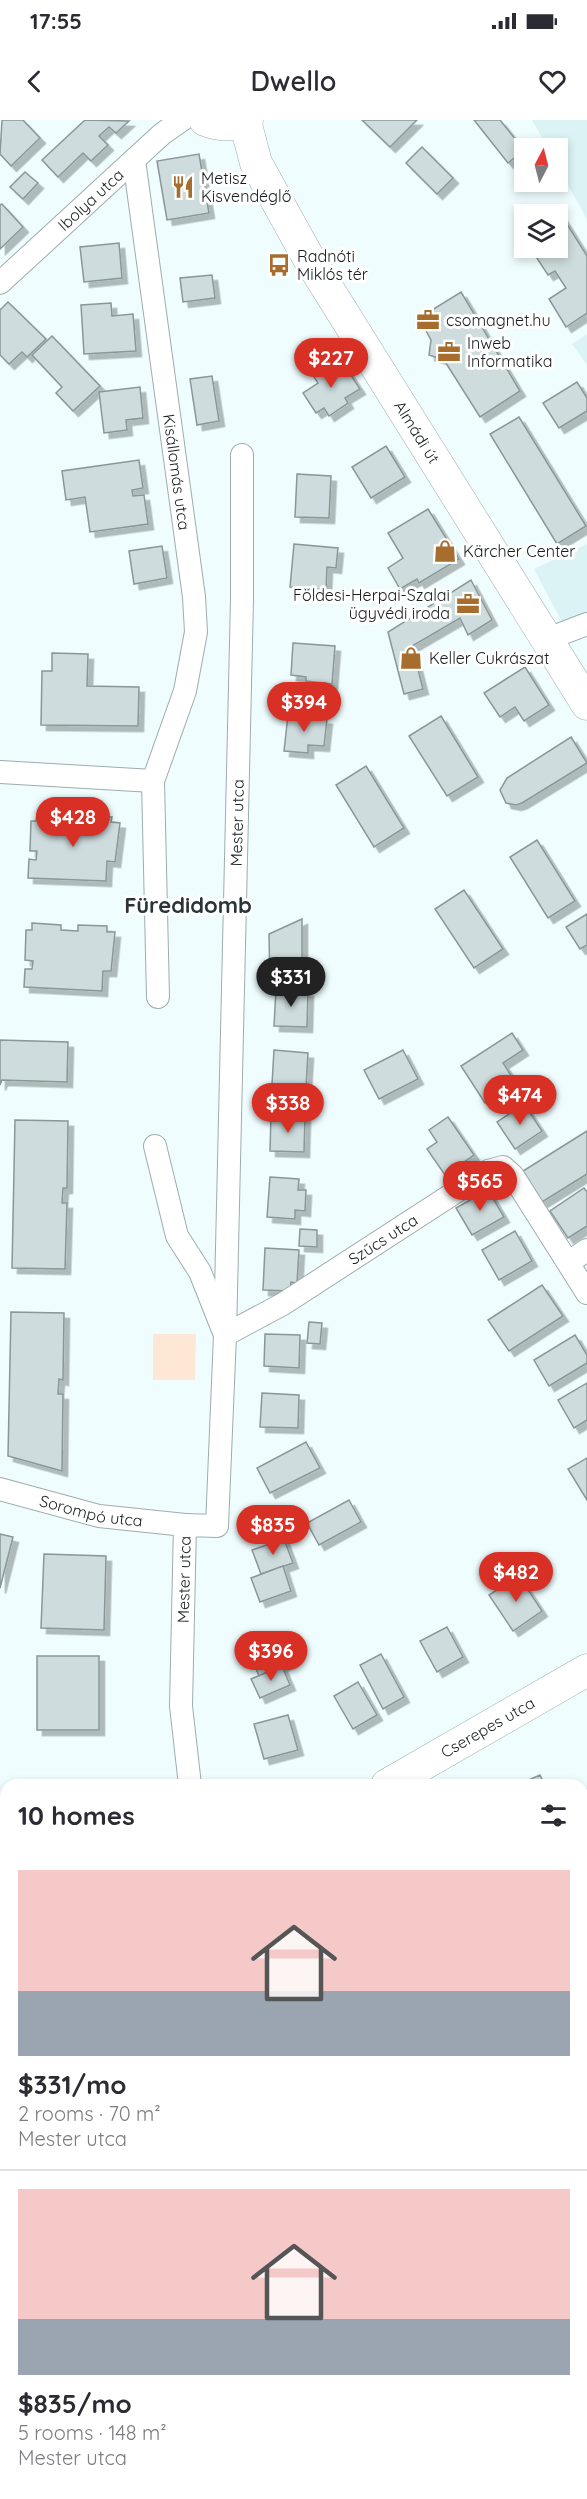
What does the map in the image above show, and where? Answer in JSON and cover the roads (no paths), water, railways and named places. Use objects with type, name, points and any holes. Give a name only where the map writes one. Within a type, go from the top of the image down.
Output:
[{"type":"street","name":"Ibolya utca","points":[[0,283],[134,160],[182,120]]},
{"type":"street","points":[[205,120],[219,125],[246,121]]},
{"type":"street","name":"Almádi út","points":[[246,121],[256,163],[308,257],[587,704]]},
{"type":"street","name":"Kisállomás utca","points":[[134,160],[194,597],[196,632],[185,691],[153,781]]},
{"type":"street","name":"Mester utca","points":[[189,1779],[181,1706],[185,1525],[217,1526],[225,1335],[242,598],[242,455]]},
{"type":"street","points":[[545,640],[587,624]]},
{"type":"street","points":[[0,772],[153,781],[158,997]]},
{"type":"street","name":"Mester utca","points":[[155,1146],[177,1236],[200,1272],[225,1335]]},
{"type":"street","name":"Szűcs utca","points":[[225,1335],[283,1304],[488,1172],[503,1167],[513,1176],[578,1256],[587,1293]]},
{"type":"street","name":"Sorompó utca","points":[[0,1489],[99,1516],[185,1525]]},
{"type":"street","name":"Cserepes utca","points":[[397,1779],[587,1670]]},
{"type":"place","name":"Metisz Kisvendéglő","points":[[183,187]]},
{"type":"place","name":"Radnóti Miklós tér","points":[[279,265]]},
{"type":"place","name":"csomagnet.hu","points":[[428,320]]},
{"type":"place","name":"Inweb Informatika","points":[[449,352]]},
{"type":"place","name":"Kärcher Center","points":[[445,551]]},
{"type":"place","name":"Földesi-Herpai-Szalai ügyvédi iroda","points":[[468,604]]},
{"type":"place","name":"Keller Cukrászat","points":[[411,658]]},
{"type":"district","name":"Füredidomb","points":[[188,905]]}]
